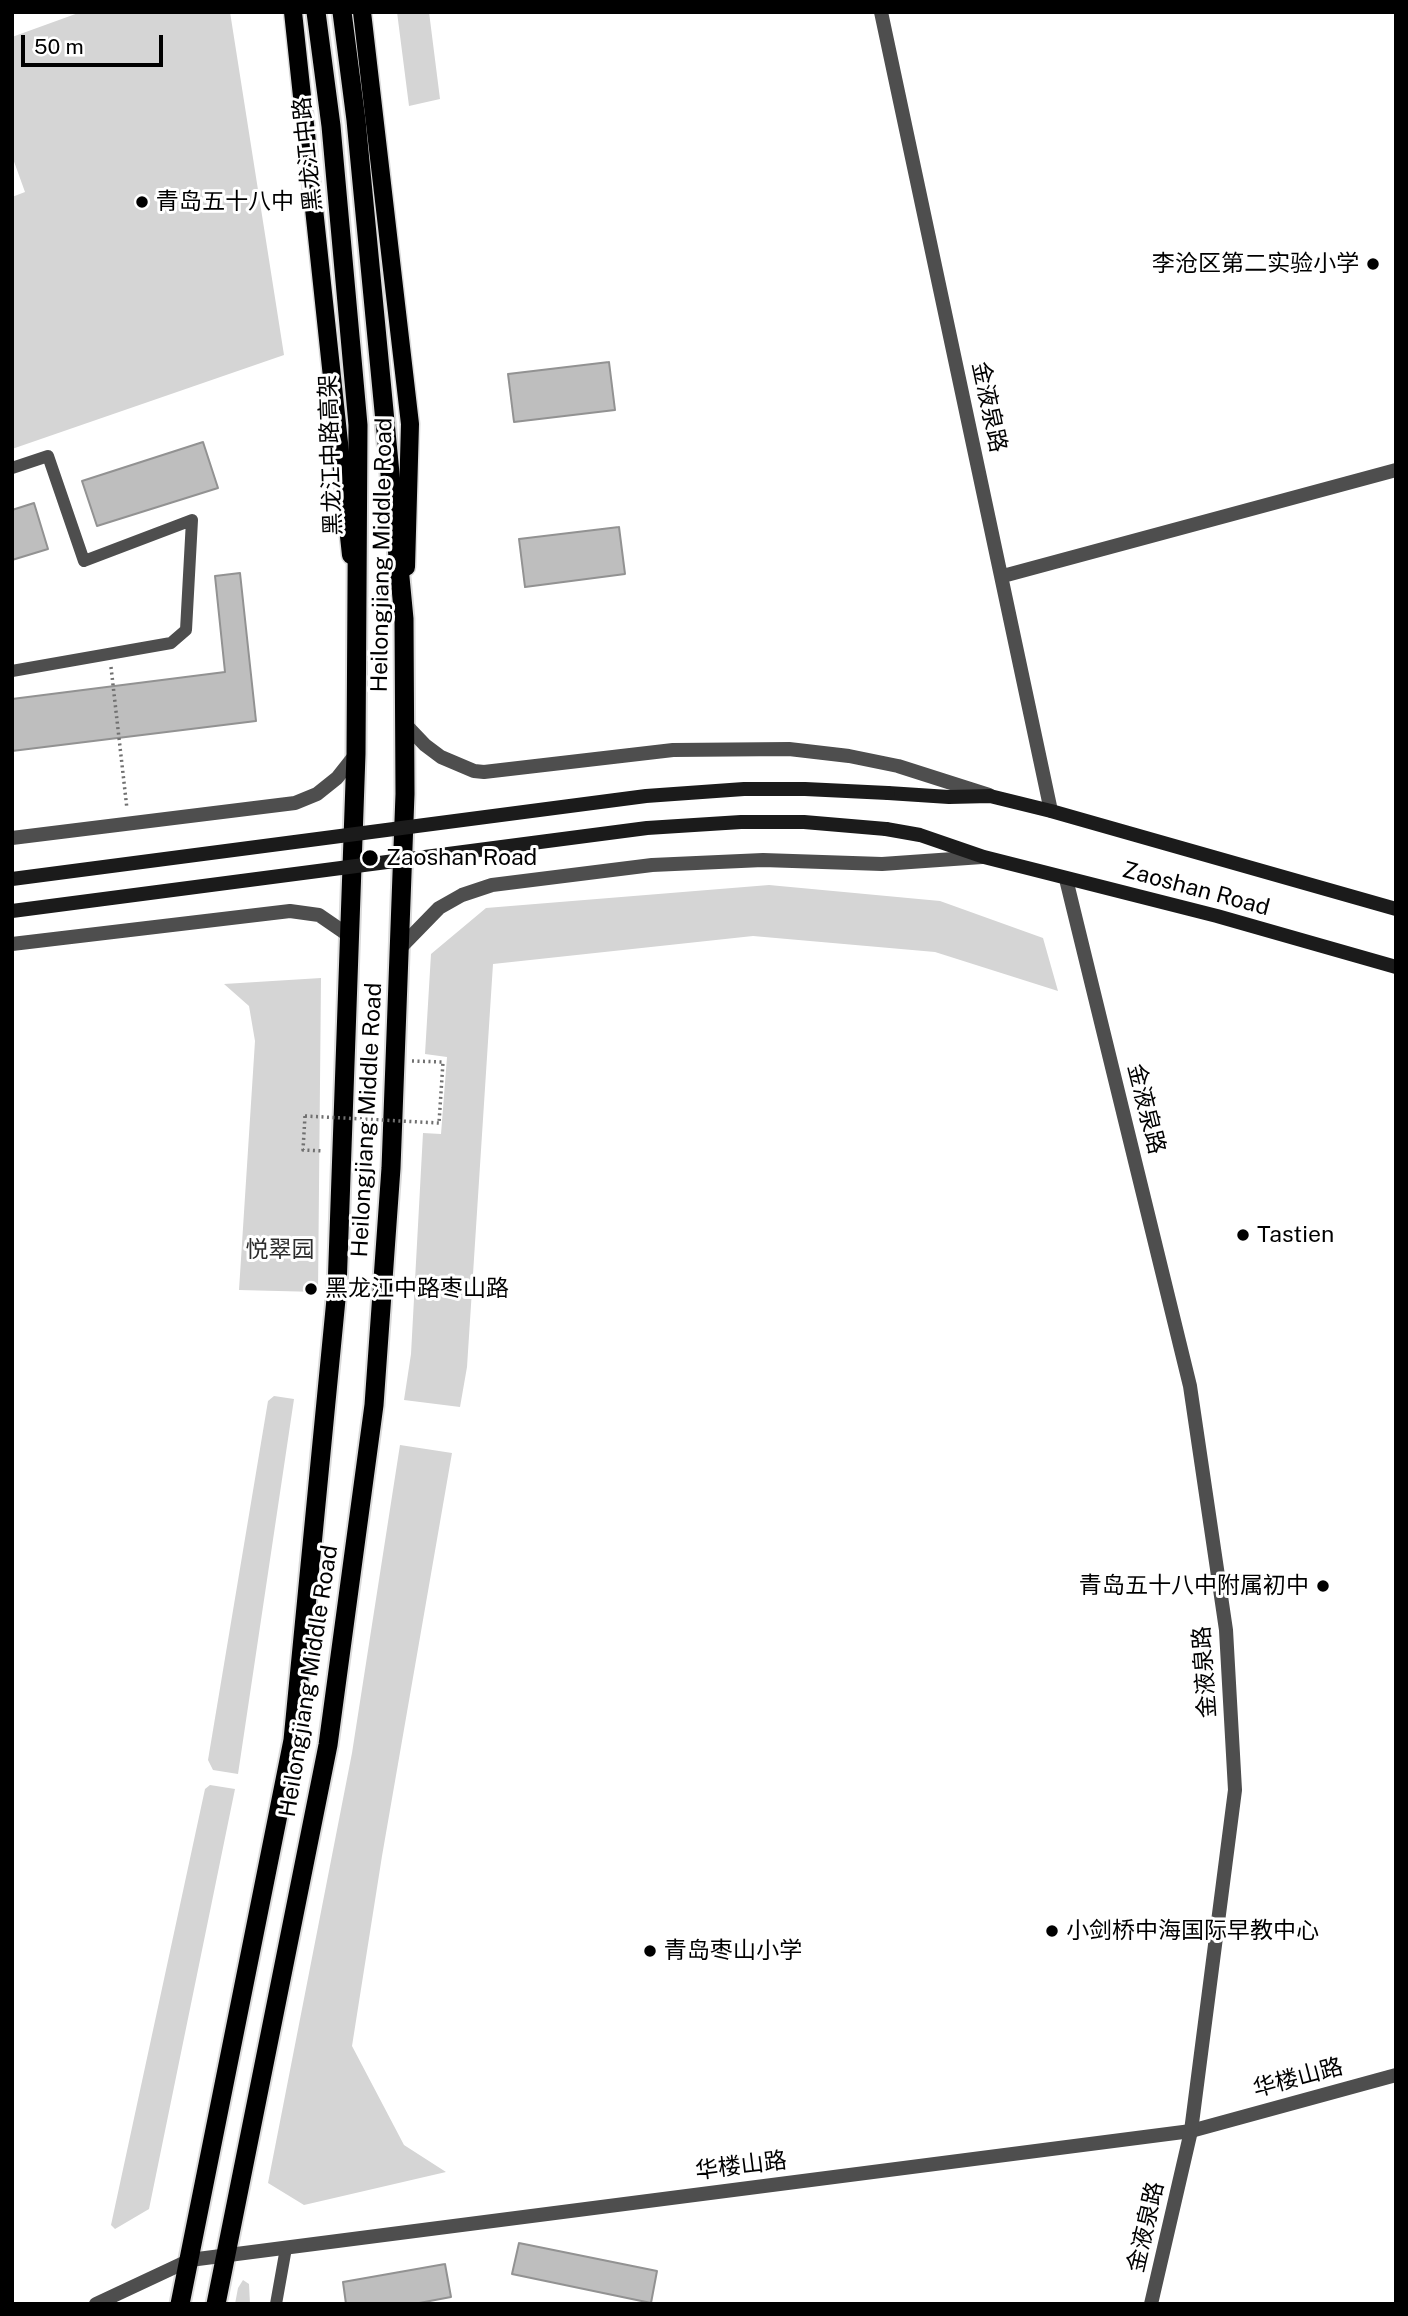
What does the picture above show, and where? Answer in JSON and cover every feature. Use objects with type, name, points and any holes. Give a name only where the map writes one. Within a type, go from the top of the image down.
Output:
[{"type":"highway","name":"黑龙江中路","points":[[316,12],[331,126],[347,290]]},
{"type":"highway","points":[[342,12],[356,120],[404,619]]},
{"type":"highway","name":"黑龙江中路高架","points":[[347,290],[358,425],[358,618]]},
{"type":"highway","name":"Heilongjiang Middle Road","points":[[180,2304],[293,1740],[337,1289],[351,937],[358,618]]},
{"type":"highway","name":"Heilongjiang Middle Road","points":[[216,2304],[328,1745],[374,1405],[390,1182],[401,947],[404,619]]},
{"type":"main road","name":"Heilongjiang Middle Road","points":[[293,12],[358,618]]},
{"type":"main road","name":"Heilongjiang Middle Road","points":[[362,12],[410,424],[404,619]]},
{"type":"main road","name":"Zaoshan Road","points":[[12,879],[646,796],[756,789],[805,789],[949,797],[990,796],[1396,909]]},
{"type":"main road","name":"Zaoshan Road","points":[[12,911],[647,828],[741,821],[792,822],[886,829],[920,835],[984,857],[1217,916],[1396,967]]},
{"type":"street","name":"金液泉路","points":[[880,12],[1003,576],[1051,811]]},
{"type":"street","points":[[1003,576],[1396,470]]},
{"type":"street","name":"Zaoshan Road","points":[[405,724],[441,757],[474,771],[673,750],[789,749],[849,756],[898,766],[990,796]]},
{"type":"street","points":[[12,838],[295,803],[317,794],[337,778],[356,754]]},
{"type":"street","name":"Zaoshan Road","points":[[401,947],[439,908],[462,895],[492,885],[652,865],[764,860],[882,864],[984,857]]},
{"type":"street","name":"金液泉路","points":[[1066,879],[1190,1385],[1226,1630],[1235,1790],[1191,2131],[1151,2304]]},
{"type":"street","points":[[12,944],[290,911],[319,915],[351,937]]},
{"type":"street","name":"华楼山路","points":[[96,2304],[190,2260],[1191,2131],[1396,2075]]},
{"type":"lane","points":[[12,468],[48,456],[84,561],[192,520],[186,631],[171,643],[12,671]]},
{"type":"lane","points":[[276,2304],[286,2248]]},
{"type":"path","points":[[109,654],[129,824]]},
{"type":"path","points":[[342,1152],[303,1150],[305,1116],[439,1123],[443,1062],[396,1060]]},
{"type":"green space","name":"青岛五十八中","points":[[81,12],[230,12],[284,355],[12,449],[12,197],[25,192],[12,156],[12,37]]},
{"type":"green space","points":[[397,12],[429,12],[440,99],[409,106]]},
{"type":"green space","points":[[769,885],[940,901],[1043,938],[1058,991],[935,952],[753,936],[493,964],[467,1367],[460,1407],[404,1400],[411,1354],[423,1133],[441,1134],[447,1057],[425,1054],[431,954],[486,908]]},
{"type":"green space","name":"悦翠园","points":[[321,978],[318,1292],[239,1290],[255,1041],[249,1006],[224,984]]},
{"type":"green space","points":[[274,1396],[294,1399],[238,1774],[213,1770],[208,1760],[268,1401]]},
{"type":"green space","points":[[400,1445],[452,1453],[352,2046],[404,2145],[446,2172],[304,2205],[268,2183],[352,1753]]},
{"type":"green space","points":[[210,1785],[235,1789],[149,2209],[115,2229],[111,2225],[205,1789]]},
{"type":"green space","points":[[243,2280],[249,2284],[250,2304],[235,2304],[238,2288]]},
{"type":"building","points":[[609,362],[615,410],[514,422],[508,374]]},
{"type":"building","points":[[203,442],[218,488],[97,526],[82,481]]},
{"type":"building","points":[[34,503],[48,549],[12,560],[12,510]]},
{"type":"building","points":[[619,527],[625,574],[525,587],[519,539]]},
{"type":"building","points":[[240,573],[256,721],[12,751],[12,699],[225,672],[215,576]]},
{"type":"building","points":[[519,2243],[657,2271],[651,2303],[512,2274]]},
{"type":"building","points":[[445,2264],[451,2297],[414,2304],[346,2304],[343,2282]]},
{"type":"place","name":"青岛五十八中","points":[[142,202]]},
{"type":"place","name":"李沧区第二实验小学","points":[[1373,264]]},
{"type":"place","name":"Zaoshan Road","points":[[370,858]]},
{"type":"place","name":"Tastien","points":[[1243,1235]]},
{"type":"place","name":"黑龙江中路枣山路","points":[[311,1289]]},
{"type":"place","name":"青岛五十八中附属初中","points":[[1323,1586]]},
{"type":"place","name":"小剑桥中海国际早教中心","points":[[1052,1931]]},
{"type":"place","name":"青岛枣山小学","points":[[650,1951]]}]
